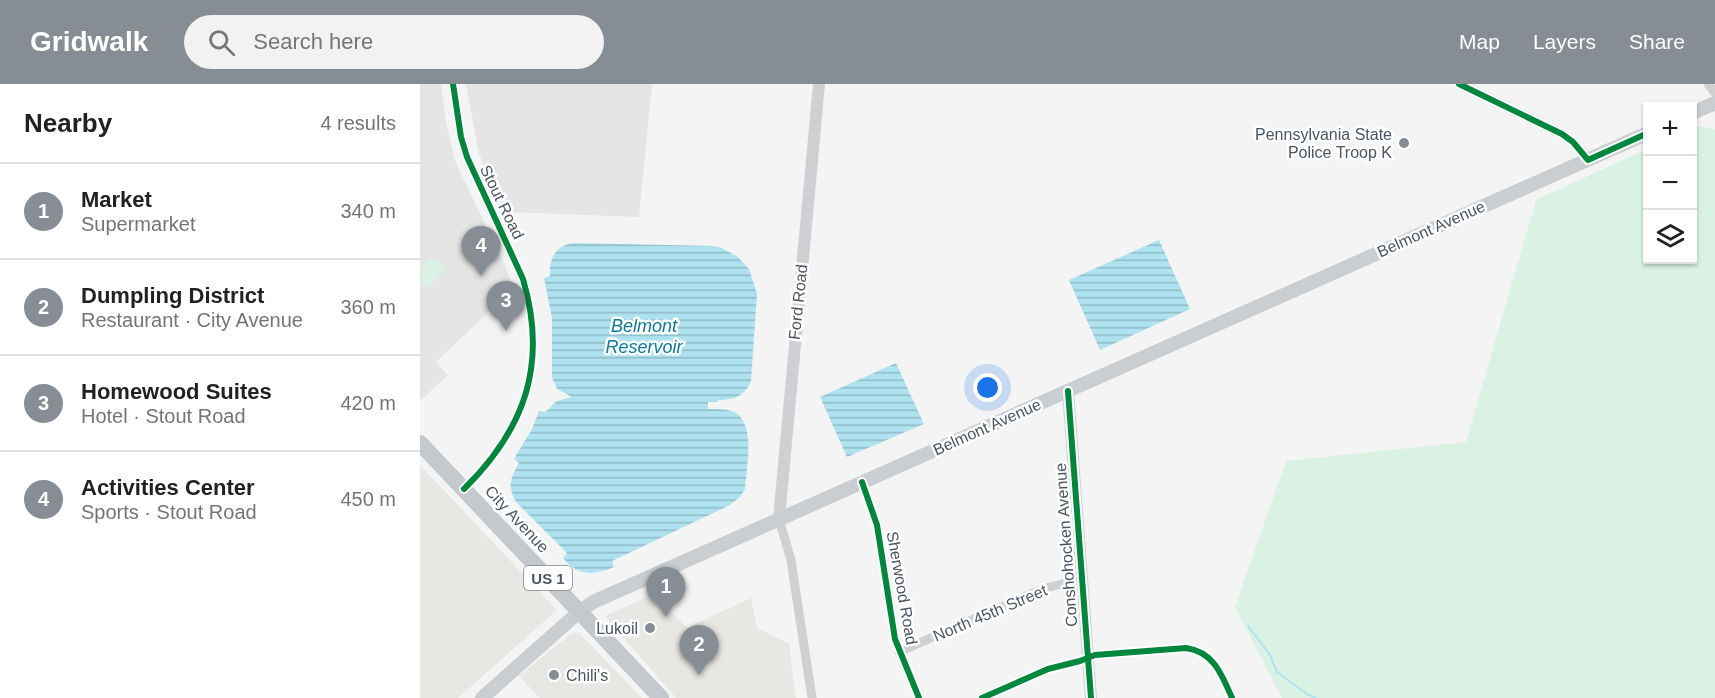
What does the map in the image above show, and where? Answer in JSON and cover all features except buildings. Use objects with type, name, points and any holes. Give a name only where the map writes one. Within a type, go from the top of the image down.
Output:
[{"type":"highway","name":"City Avenue","points":[[420,443],[661,698]]},
{"type":"main road","name":"Ford Road","points":[[779,519],[819,84]]},
{"type":"main road","points":[[1697,111],[1715,103]]},
{"type":"main road","name":"Belmont Avenue","points":[[482,698],[593,602],[1643,135]]},
{"type":"main road","name":"Conshohocken Avenue","points":[[1068,391],[1090,698]]},
{"type":"street","name":"Stout Road","points":[[453,84],[459,127],[467,157],[523,279],[529,300],[533,334],[529,379],[518,415],[496,454],[464,489]]},
{"type":"street","points":[[1459,84],[1562,134],[1578,146],[1588,160]]},
{"type":"street","points":[[1708,84],[1715,93]]},
{"type":"street","name":"Sherwood Road","points":[[862,482],[877,525],[892,624],[899,652],[919,698]]},
{"type":"street","points":[[779,519],[791,560],[812,698]]},
{"type":"street","name":"North 45th Street","points":[[899,652],[1042,589],[1082,579]]},
{"type":"street","points":[[982,698],[1048,669],[1106,653],[1178,648],[1193,649],[1207,656],[1217,666],[1232,698]]},
{"type":"shaded area","points":[[420,84],[441,84],[446,122],[455,161],[514,288],[436,362],[448,375],[420,401]]},
{"type":"shaded area","points":[[466,84],[652,84],[639,217],[506,212],[484,168],[478,149]]},
{"type":"shaded area","points":[[420,465],[557,610],[458,698],[420,698]]},
{"type":"shaded area","points":[[654,594],[688,629],[751,598],[757,628],[789,644],[796,698],[676,698],[605,616]]},
{"type":"shaded area","points":[[572,633],[579,633],[642,698],[540,698],[519,676]]},
{"type":"green space","points":[[1697,127],[1715,129],[1715,698],[1282,698],[1235,607],[1286,461],[1466,442],[1536,200],[1643,151],[1643,264],[1697,264]]},
{"type":"green space","points":[[428,259],[444,264],[440,274],[426,289],[421,268],[426,265]]},
{"type":"water","points":[[1159,240],[1190,309],[1100,350],[1069,280]]},
{"type":"water","name":"Belmont Reservoir","points":[[567,244],[722,248],[738,257],[749,269],[757,294],[751,381],[746,390],[738,396],[718,400],[718,402],[708,402],[708,409],[733,411],[742,419],[746,427],[748,459],[745,489],[741,496],[730,505],[612,561],[614,567],[593,573],[574,568],[563,558],[567,553],[517,503],[511,488],[513,473],[519,463],[514,459],[532,429],[539,411],[545,412],[557,401],[572,397],[557,389],[552,378],[552,318],[544,278],[550,276],[554,254]]},
{"type":"water","points":[[896,363],[924,424],[847,457],[820,397]]},
{"type":"waterway","points":[[1248,626],[1270,655],[1277,672],[1316,698]]},
{"type":"cycle path","points":[[453,84],[461,137],[467,157],[523,279],[530,310],[533,339],[526,393],[516,419],[485,466],[464,489]]},
{"type":"cycle path","points":[[1459,84],[1562,134],[1573,142],[1588,160],[1643,135]]},
{"type":"cycle path","points":[[1068,391],[1091,698]]},
{"type":"cycle path","points":[[862,482],[877,525],[895,639],[919,698]]},
{"type":"cycle path","points":[[982,698],[1048,669],[1095,655],[1186,648],[1204,654],[1216,666],[1232,698]]},
{"type":"place","name":"Pennsylvania State Police Troop K","points":[[1404,143]]},
{"type":"place","name":"Activities Center","points":[[481,276]]},
{"type":"place","name":"Homewood Suites","points":[[506,331]]},
{"type":"place","name":"Market","points":[[666,617]]},
{"type":"place","name":"Lukoil","points":[[650,628]]},
{"type":"place","name":"Chili's","points":[[554,675]]},
{"type":"place","name":"Dumpling District","points":[[699,675]]}]
